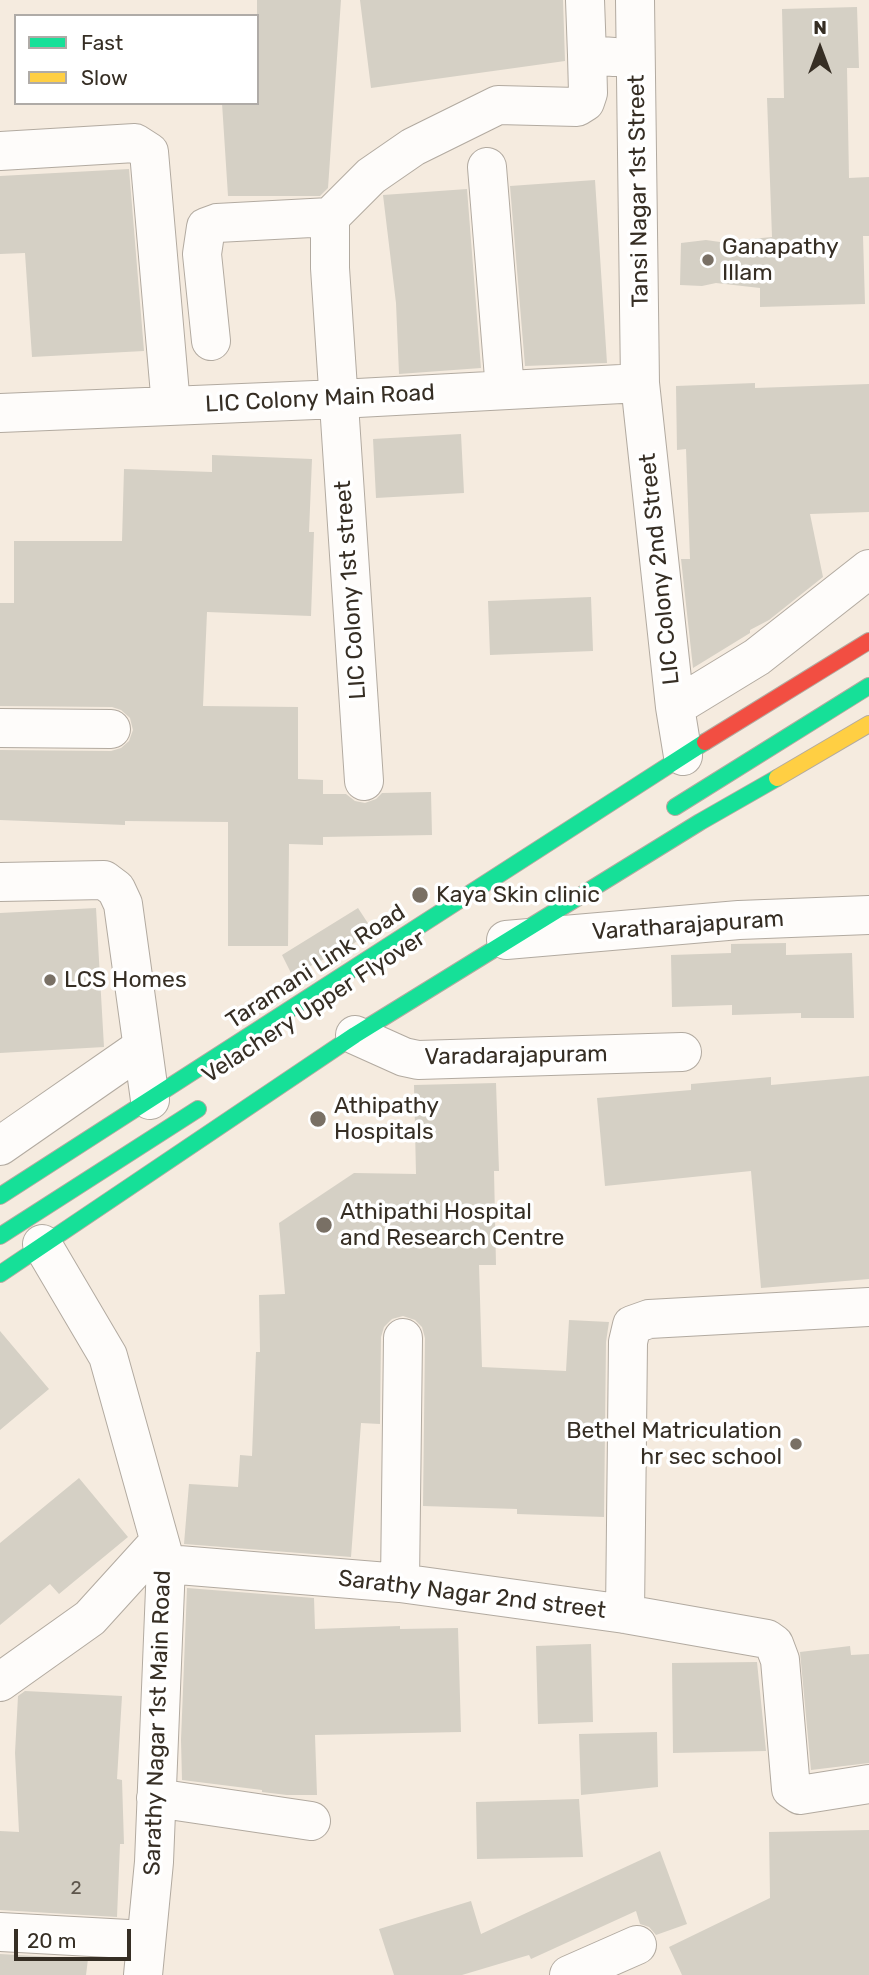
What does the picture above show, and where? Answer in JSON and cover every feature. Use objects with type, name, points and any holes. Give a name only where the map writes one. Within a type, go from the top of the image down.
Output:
[{"type":"main road","name":"Taramani Link Road","points":[[0,1196],[683,756],[869,641]]},
{"type":"main road","points":[[662,816],[869,686]]},
{"type":"main road","points":[[0,1274],[355,1035],[701,822],[869,724]]},
{"type":"main road","name":"Velachery Upper Flyover","points":[[0,1236],[209,1102]]},
{"type":"street","points":[[211,341],[202,254],[206,227],[217,223],[330,217],[370,176],[413,147],[498,105],[577,107],[585,102],[588,93],[585,0]]},
{"type":"street","name":"Tansi Nagar 1st Street","points":[[635,0],[640,383]]},
{"type":"street","points":[[587,55],[637,58]]},
{"type":"street","points":[[0,150],[135,143],[149,152],[172,406]]},
{"type":"street","points":[[487,167],[505,390]]},
{"type":"street","name":"LIC Colony 1st street","points":[[330,217],[330,268],[363,781]]},
{"type":"street","name":"LIC Colony Main Road","points":[[0,413],[640,383]]},
{"type":"street","name":"LIC Colony 2nd Street","points":[[640,383],[675,707],[683,756]]},
{"type":"street","points":[[675,707],[757,657],[869,569]]},
{"type":"street","points":[[0,728],[111,729]]},
{"type":"street","points":[[0,882],[104,880],[116,889],[123,904],[150,1100]]},
{"type":"street","name":"Varatharajapuram","points":[[506,940],[739,919],[869,915]]},
{"type":"street","name":"Varadarajapuram","points":[[355,1035],[404,1057],[418,1060],[682,1052]]},
{"type":"street","points":[[0,1146],[141,1048]]},
{"type":"street","name":"Sarathy Nagar 1st Main Road","points":[[42,1244],[108,1356],[162,1553],[154,1862],[144,1958]]},
{"type":"street","points":[[625,1614],[628,1342],[632,1325],[649,1319],[869,1307]]},
{"type":"street","points":[[400,1583],[403,1338]]},
{"type":"street","points":[[0,1682],[90,1618],[162,1553]]},
{"type":"street","name":"Sarathy Nagar 2nd street","points":[[162,1553],[625,1614],[767,1639],[774,1644],[780,1660],[791,1790],[800,1795],[869,1784]]},
{"type":"street","points":[[156,1798],[311,1821]]},
{"type":"street","points":[[0,1932],[144,1958]]},
{"type":"street","points":[[569,1975],[637,1945]]},
{"type":"building","points":[[257,0],[341,0],[328,188],[320,196],[228,196],[222,105],[259,105]]},
{"type":"building","points":[[360,0],[563,0],[565,61],[371,88]]},
{"type":"building","points":[[857,7],[859,68],[847,68],[849,178],[869,177],[869,236],[863,236],[865,304],[760,307],[760,288],[716,283],[702,286],[680,285],[681,243],[772,237],[767,98],[784,98],[782,9]]},
{"type":"building","points":[[129,169],[144,351],[32,357],[25,253],[0,254],[0,176]]},
{"type":"building","points":[[595,180],[607,363],[525,366],[510,186]]},
{"type":"building","points":[[467,189],[481,368],[399,374],[396,303],[383,195]]},
{"type":"building","points":[[755,383],[755,388],[869,384],[869,512],[810,514],[823,577],[769,620],[693,668],[681,559],[690,559],[686,449],[677,450],[676,386]]},
{"type":"building","points":[[461,434],[464,493],[376,498],[373,439]]},
{"type":"building","points":[[212,455],[312,459],[309,532],[314,532],[311,616],[207,612],[203,706],[298,707],[298,779],[323,780],[323,794],[346,794],[355,801],[365,803],[376,799],[382,793],[431,792],[432,835],[323,837],[323,845],[289,844],[288,946],[228,946],[228,822],[125,821],[125,825],[0,820],[0,750],[111,751],[121,748],[129,741],[133,730],[130,718],[121,710],[112,707],[0,706],[0,603],[14,603],[14,541],[122,541],[124,469],[212,472]]},
{"type":"building","points":[[591,597],[593,651],[490,655],[488,601]]},
{"type":"building","name":"LCS Homes","points":[[96,908],[104,1047],[0,1053],[0,913]]},
{"type":"building","points":[[358,908],[373,931],[345,949],[292,975],[282,955]]},
{"type":"building","points":[[786,943],[786,955],[852,953],[854,1018],[801,1018],[801,1013],[732,1015],[732,1005],[672,1007],[671,955],[731,953],[731,944]]},
{"type":"building","points":[[869,1076],[869,1279],[761,1288],[751,1171],[605,1186],[597,1098],[691,1090],[691,1084],[771,1077],[771,1085]]},
{"type":"building","points":[[496,1083],[499,1171],[494,1171],[496,1265],[479,1265],[482,1367],[566,1371],[569,1320],[609,1322],[606,1342],[604,1517],[517,1514],[517,1509],[423,1506],[425,1338],[422,1327],[415,1320],[403,1316],[392,1319],[384,1327],[381,1337],[380,1424],[361,1423],[351,1557],[184,1544],[189,1484],[238,1487],[240,1455],[252,1456],[256,1352],[260,1352],[259,1295],[285,1294],[279,1223],[354,1173],[416,1174],[414,1085]]},
{"type":"building","points":[[0,1331],[49,1389],[0,1430]]},
{"type":"building","points":[[79,1478],[128,1537],[59,1594],[50,1584],[0,1625],[0,1543]]},
{"type":"building","points":[[187,1588],[314,1598],[315,1629],[400,1626],[400,1629],[458,1628],[461,1732],[315,1735],[317,1795],[287,1795],[182,1780]]},
{"type":"building","points":[[591,1644],[593,1722],[538,1724],[536,1646]]},
{"type":"building","points":[[850,1646],[851,1655],[869,1654],[869,1763],[811,1770],[800,1652]]},
{"type":"building","points":[[757,1662],[766,1751],[673,1753],[672,1663]]},
{"type":"building","points":[[25,1691],[122,1696],[117,1779],[122,1780],[124,1844],[120,1844],[117,1917],[0,1910],[0,1831],[19,1832],[15,1753],[18,1696]]},
{"type":"building","points":[[657,1732],[658,1787],[581,1795],[579,1734]]},
{"type":"building","points":[[579,1799],[583,1857],[477,1859],[476,1802]]},
{"type":"building","points":[[869,1830],[869,1975],[682,1975],[669,1947],[770,1898],[769,1832]]},
{"type":"building","points":[[660,1851],[687,1924],[656,1935],[649,1927],[640,1924],[636,1911],[531,1959],[529,1955],[462,1975],[394,1975],[379,1929],[471,1901],[481,1934]]},
{"type":"building","points":[[0,1954],[88,1959],[86,1975],[0,1975]]},
{"type":"traffic: fast","points":[[675,807],[869,686]]},
{"type":"traffic: fast","points":[[0,1196],[705,742]]},
{"type":"traffic: fast","points":[[0,1274],[355,1035],[700,822],[777,778]]},
{"type":"traffic: fast","points":[[0,1236],[198,1109]]},
{"type":"traffic: slow","points":[[777,778],[869,724]]},
{"type":"traffic: jam","points":[[705,742],[869,641]]},
{"type":"place","name":"Ganapathy Illam","points":[[708,260]]},
{"type":"place","name":"Kaya Skin clinic","points":[[420,895]]},
{"type":"place","name":"LCS Homes","points":[[50,980]]},
{"type":"place","name":"Athipathy Hospitals","points":[[318,1119]]},
{"type":"place","name":"Athipathi Hospital and Research Centre","points":[[324,1225]]},
{"type":"place","name":"Bethel Matriculation hr sec school","points":[[796,1444]]}]
